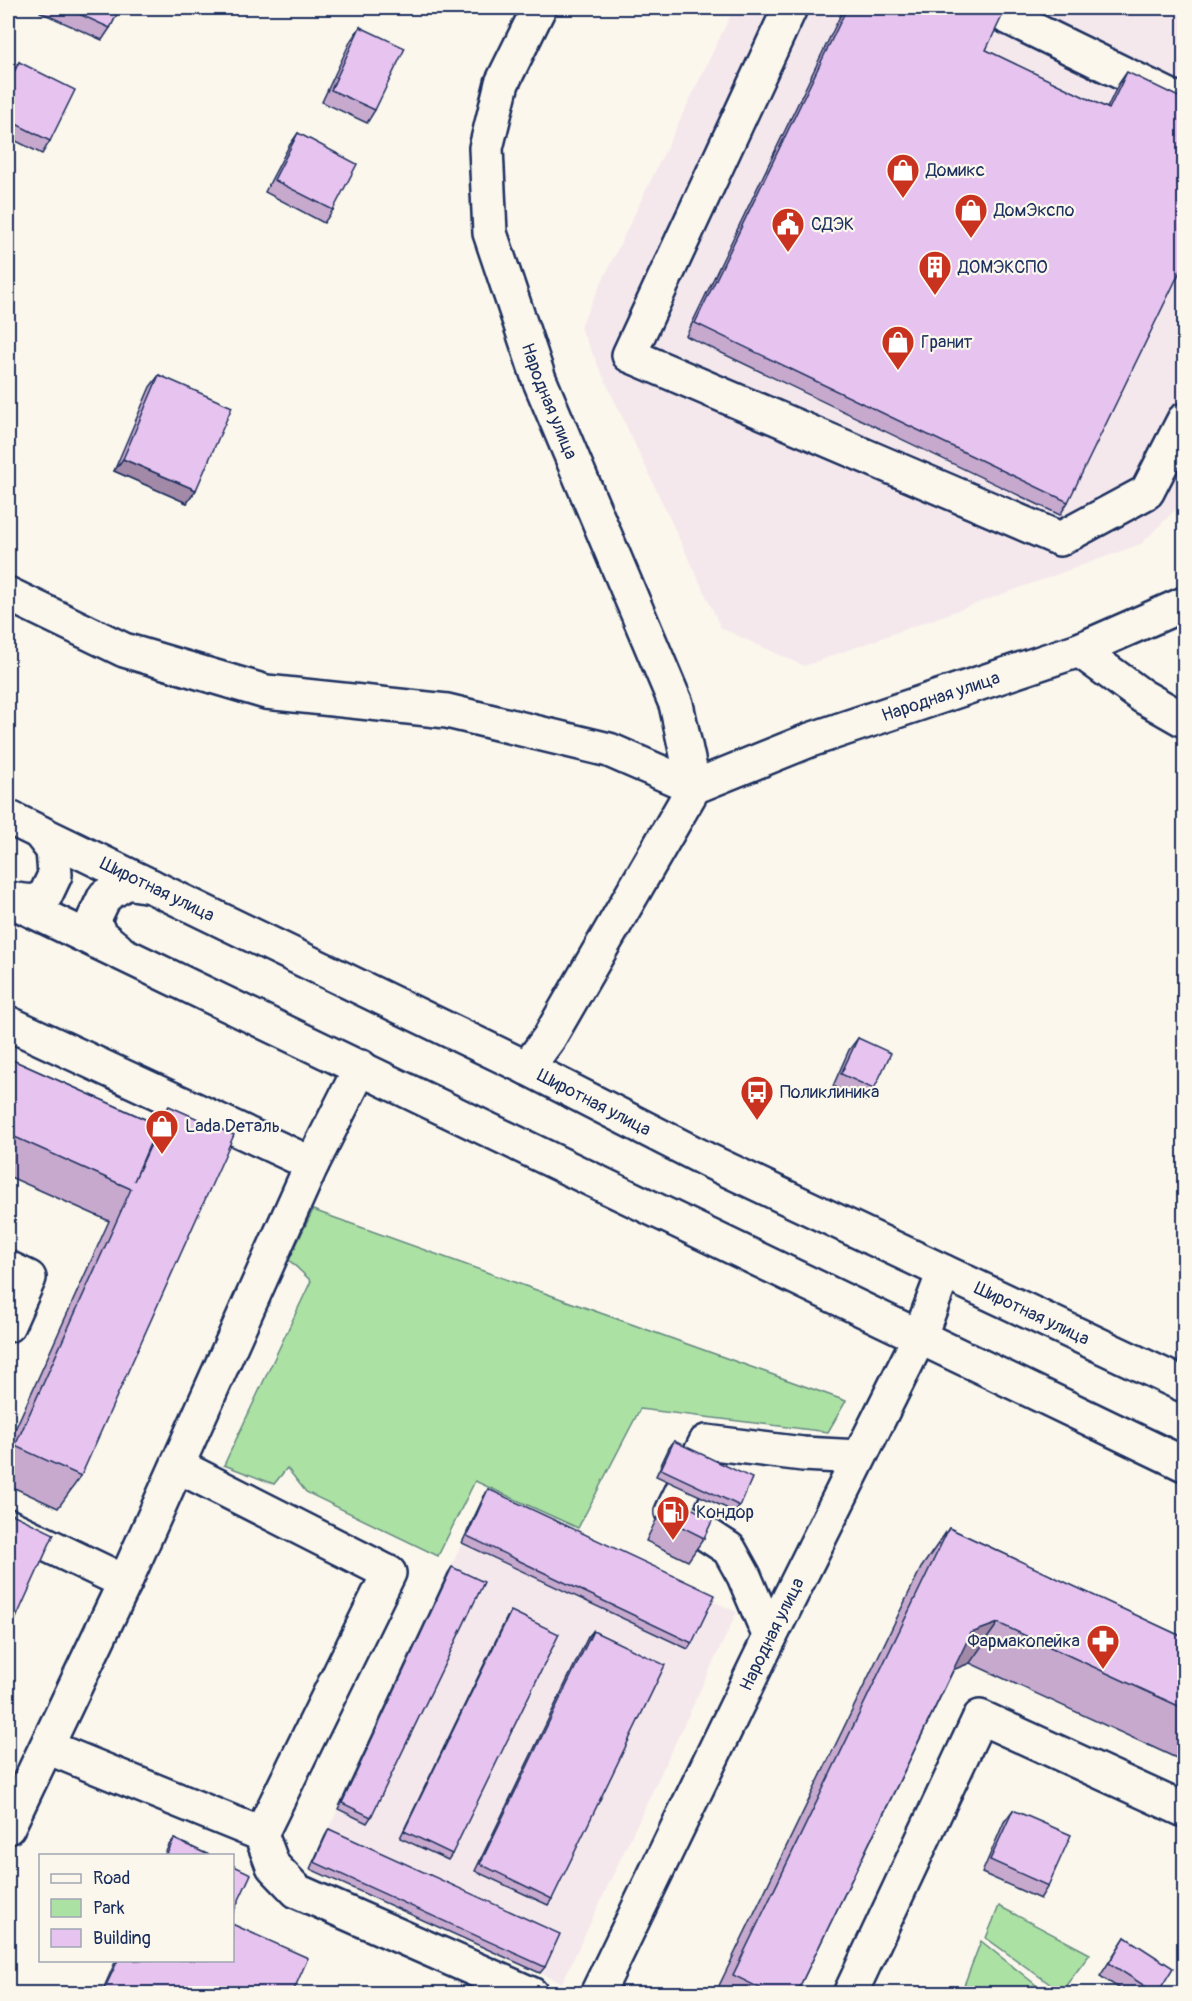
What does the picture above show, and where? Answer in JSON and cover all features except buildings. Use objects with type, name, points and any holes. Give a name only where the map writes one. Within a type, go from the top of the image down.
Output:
[{"type":"street","name":"Народная улица","points":[[539,8],[502,83],[486,148],[490,233],[539,379],[676,704],[694,787],[810,740],[1079,650],[1185,604]]},
{"type":"street","points":[[790,8],[629,355],[1060,539],[1147,492],[1185,420]]},
{"type":"street","points":[[989,8],[1185,103]]},
{"type":"street","points":[[8,594],[124,650],[266,692],[447,711],[609,750],[694,787],[549,1038],[527,1068]]},
{"type":"street","points":[[1079,650],[1142,696],[1185,720]]},
{"type":"street","name":"Широтная улица","points":[[8,817],[527,1068],[707,1160],[1185,1385]]},
{"type":"street","points":[[8,899],[33,902],[45,896],[55,874],[53,850],[39,832]]},
{"type":"street","points":[[120,952],[99,934],[94,919],[105,896],[127,882],[151,886]]},
{"type":"street","points":[[8,899],[1185,1464]]},
{"type":"street","points":[[8,1023],[312,1164]]},
{"type":"street","points":[[8,1827],[125,1582],[312,1164],[361,1067]]},
{"type":"street","points":[[8,1268],[29,1278],[8,1325]]},
{"type":"street","name":"Народная улица","points":[[597,1994],[770,1637],[919,1338],[944,1272]]},
{"type":"street","points":[[770,1637],[744,1576],[729,1549],[672,1512],[705,1442],[803,1454],[859,1457]]},
{"type":"street","points":[[178,1466],[390,1573],[261,1834],[273,1866],[297,1891],[531,1994]]},
{"type":"street","points":[[8,1526],[125,1582]]},
{"type":"street","points":[[850,1994],[980,1717],[1185,1810]]},
{"type":"street","points":[[47,1747],[261,1834]]},
{"type":"shaded area","points":[[734,8],[1184,8],[1184,501],[1141,544],[804,666],[721,628],[580,327]]},
{"type":"shaded area","points":[[484,1496],[737,1612],[562,1983],[310,1869]]},
{"type":"green space","points":[[313,1210],[846,1401],[828,1432],[640,1409],[578,1528],[475,1481],[438,1556],[306,1492],[287,1468],[274,1484],[224,1465],[311,1281],[289,1260]]},
{"type":"green space","points":[[999,1906],[1090,1954],[1061,1992],[986,1938]]},
{"type":"green space","points":[[981,1941],[1046,1993],[961,1993]]},
{"type":"place","name":"Домикс","points":[[903,199]]},
{"type":"place","name":"ДомЭкспо","points":[[971,239]]},
{"type":"place","name":"СДЭК","points":[[788,253]]},
{"type":"place","name":"ДОМЭКСПО","points":[[935,296]]},
{"type":"place","name":"Гранит","points":[[898,371]]},
{"type":"place","name":"Поликлиника","points":[[757,1121]]},
{"type":"place","name":"Lada Dеталь","points":[[162,1155]]},
{"type":"place","name":"Кондор","points":[[673,1541]]},
{"type":"place","name":"Фармакопейка","points":[[1103,1670]]}]
